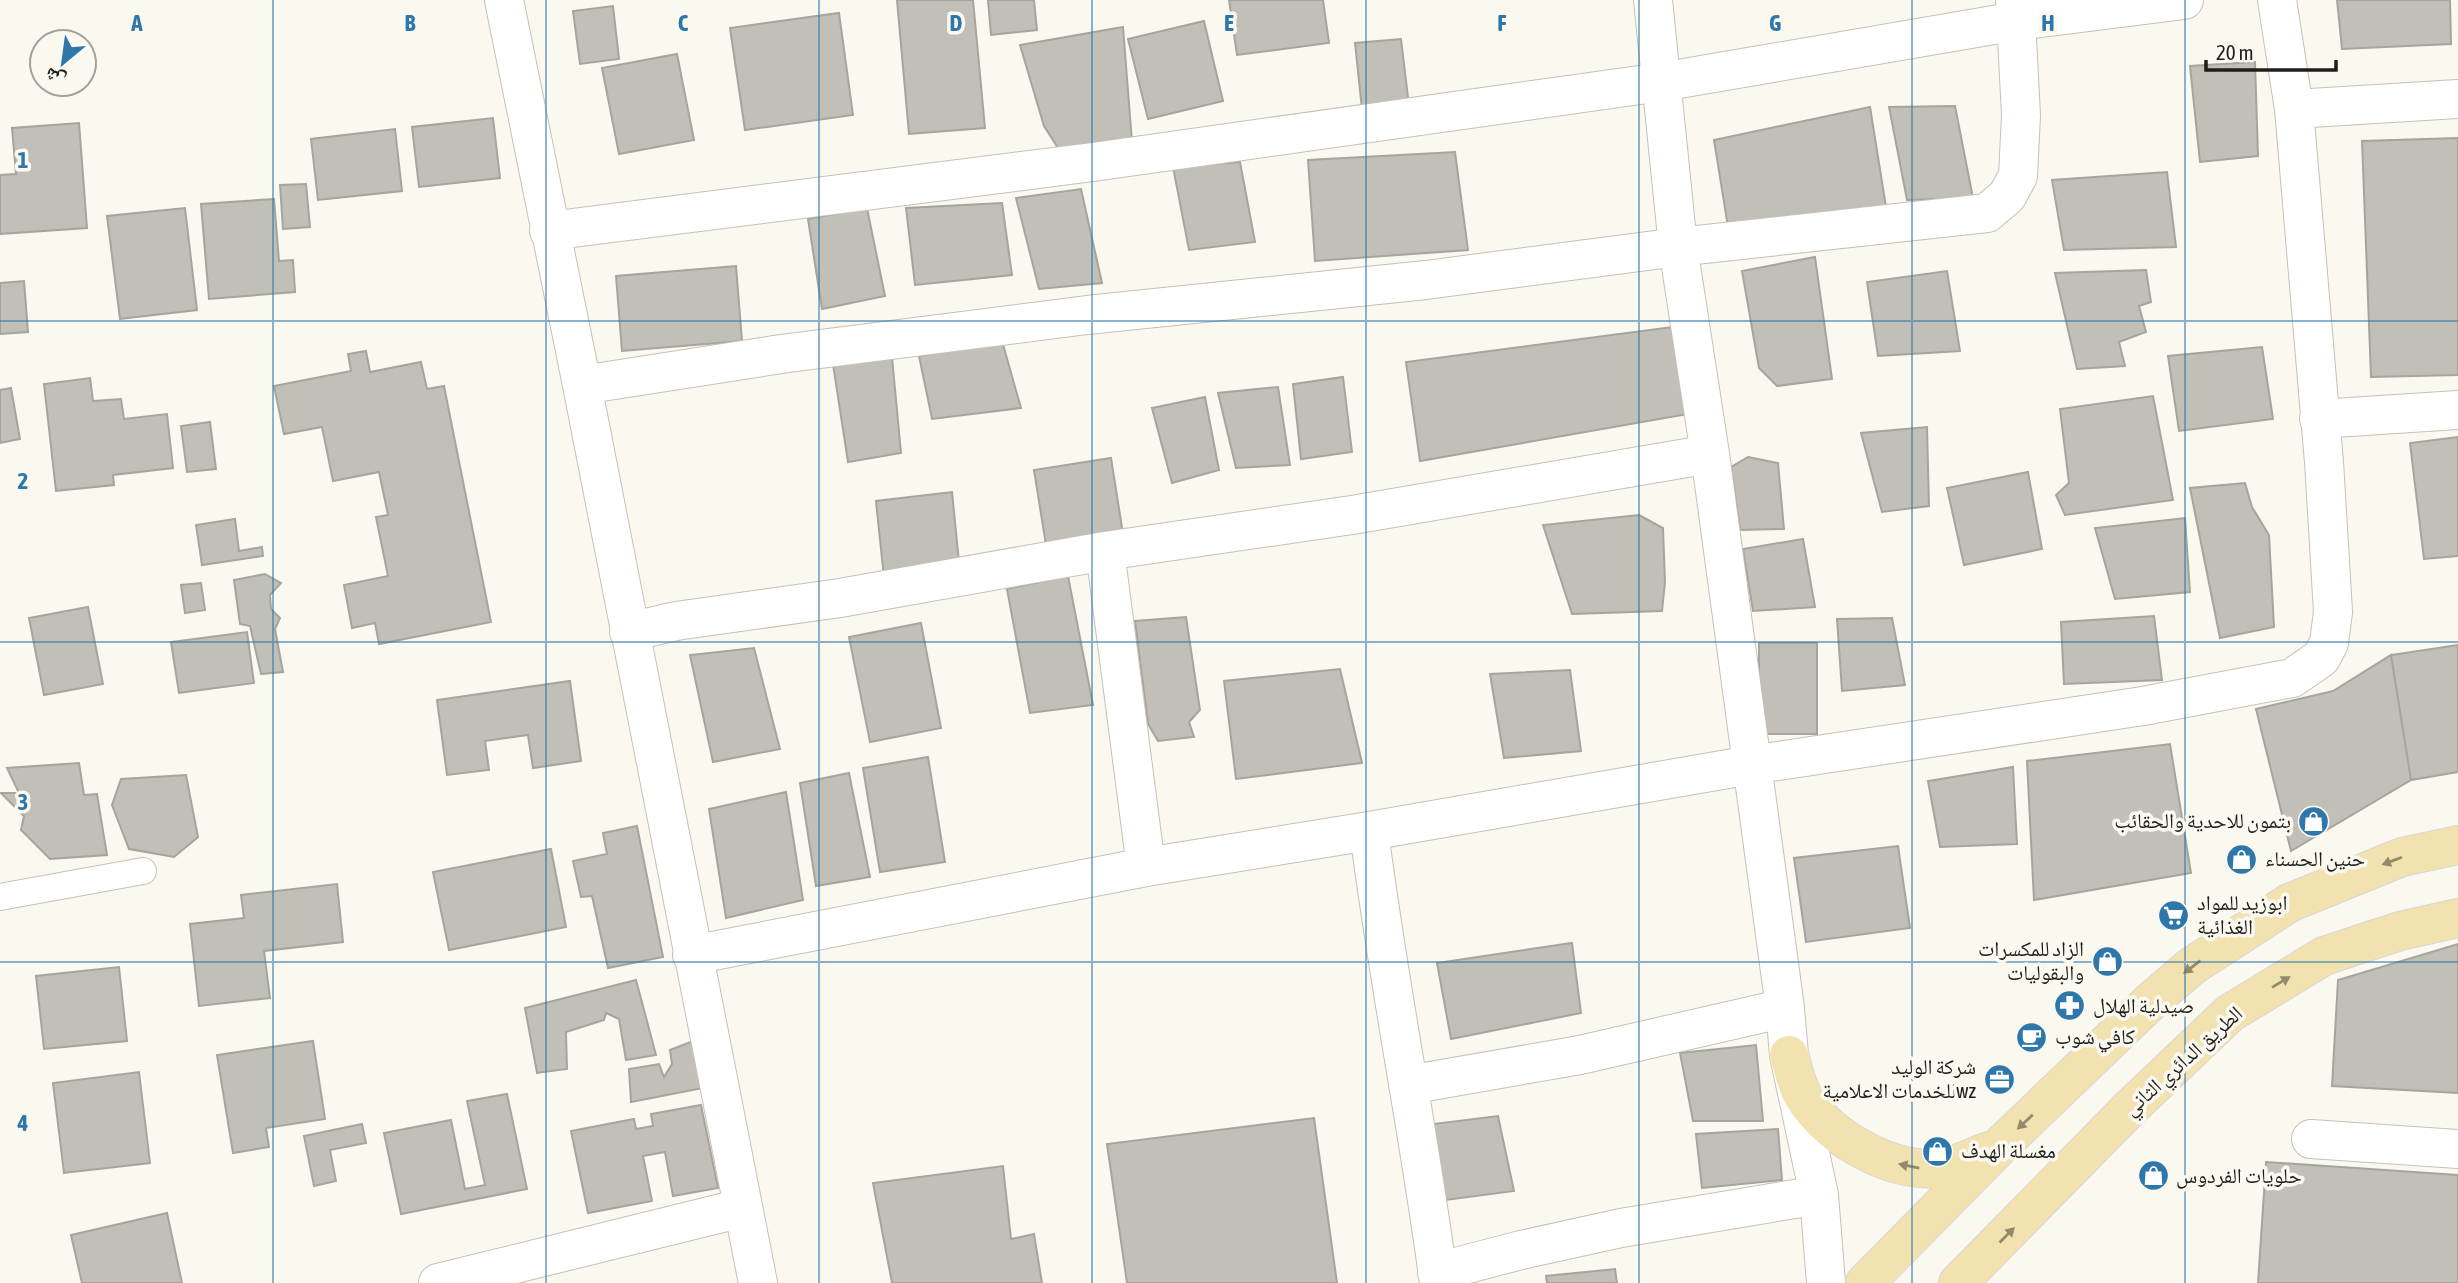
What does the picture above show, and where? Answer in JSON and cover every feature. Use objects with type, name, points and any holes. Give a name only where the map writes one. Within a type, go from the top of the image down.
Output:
[{"type":"main road","points":[[1865,1283],[1998,1148],[2149,1003],[2192,966],[2289,903],[2402,857],[2458,845]]},
{"type":"main road","name":"الطريق الدائري الثاني","points":[[1958,1283],[2129,1109],[2230,1013],[2323,956],[2400,931],[2458,918]]},
{"type":"main road","points":[[1788,1055],[1802,1094],[1832,1131],[1887,1160],[1912,1168],[1941,1168],[1998,1148]]},
{"type":"street","points":[[504,0],[758,1283]]},
{"type":"street","points":[[1653,0],[1678,247],[1710,454],[1785,1008],[1788,1055],[1819,1195],[1826,1283]]},
{"type":"street","points":[[549,232],[1093,162],[1661,82],[2016,10],[2184,0]]},
{"type":"street","points":[[692,955],[1146,867],[1751,765],[2143,706],[2292,678],[2321,658],[2329,643],[2333,612],[2294,109],[2277,0]]},
{"type":"street","points":[[582,385],[781,354],[1087,314],[1426,280],[1678,247],[1987,213],[2007,196],[2018,176],[2021,115],[2016,10]]},
{"type":"street","points":[[2294,109],[2458,99]]},
{"type":"street","points":[[2319,419],[2458,410]]},
{"type":"street","points":[[629,632],[676,621],[840,598],[1105,551],[1352,515],[1710,454]]},
{"type":"street","points":[[1105,551],[1146,867]]},
{"type":"street","points":[[1369,831],[1381,927],[1438,1278],[1521,1250],[1621,1228],[1819,1195]]},
{"type":"street","points":[[1408,1085],[1580,1055],[1785,1008]]},
{"type":"street","points":[[2311,1139],[2458,1149]]},
{"type":"street","points":[[438,1283],[742,1208]]},
{"type":"lane","points":[[0,897],[142,871]]},
{"type":"building","points":[[897,0],[973,0],[985,128],[909,134]]},
{"type":"building","points":[[988,0],[1034,0],[1037,30],[991,35]]},
{"type":"building","points":[[1229,0],[1323,0],[1329,43],[1237,55]]},
{"type":"building","points":[[2337,0],[2450,0],[2451,44],[2342,49]]},
{"type":"building","points":[[613,6],[619,59],[580,64],[573,11]]},
{"type":"building","points":[[839,13],[853,115],[745,130],[730,28]]},
{"type":"building","points":[[1204,21],[1223,101],[1148,119],[1128,39]]},
{"type":"building","points":[[1123,27],[1132,142],[1058,148],[1044,126],[1020,45]]},
{"type":"building","points":[[1401,39],[1410,114],[1363,119],[1355,43]]},
{"type":"building","points":[[677,54],[694,140],[619,154],[602,68]]},
{"type":"building","points":[[2255,62],[2258,156],[2200,162],[2190,66]]},
{"type":"building","points":[[1955,106],[1973,198],[1907,200],[1889,107]]},
{"type":"building","points":[[1870,107],[1886,207],[1728,227],[1714,140]]},
{"type":"building","points":[[493,118],[500,178],[419,187],[412,127]]},
{"type":"building","points":[[79,123],[87,228],[0,234],[0,175],[16,174],[12,128]]},
{"type":"building","points":[[395,129],[402,191],[318,200],[311,139]]},
{"type":"building","points":[[2458,138],[2458,375],[2371,377],[2362,141]]},
{"type":"building","points":[[1455,152],[1468,250],[1315,261],[1308,160]]},
{"type":"building","points":[[1240,162],[1255,242],[1189,250],[1173,167]]},
{"type":"building","points":[[2167,172],[2176,247],[2064,250],[2052,180]]},
{"type":"building","points":[[306,184],[310,227],[283,229],[280,185]]},
{"type":"building","points":[[1081,189],[1102,283],[1039,289],[1016,198]]},
{"type":"building","points":[[274,199],[279,261],[293,260],[295,292],[209,299],[201,204]]},
{"type":"building","points":[[1002,203],[1012,275],[915,285],[906,208]]},
{"type":"building","points":[[185,208],[197,310],[120,319],[107,216]]},
{"type":"building","points":[[867,208],[885,296],[822,309],[808,219]]},
{"type":"building","points":[[1815,257],[1832,379],[1777,386],[1759,368],[1742,271]]},
{"type":"building","points":[[736,266],[742,341],[622,351],[616,276]]},
{"type":"building","points":[[2146,270],[2151,302],[2139,306],[2146,332],[2119,342],[2125,366],[2077,369],[2055,273]]},
{"type":"building","points":[[1947,271],[1960,351],[1878,356],[1867,282]]},
{"type":"building","points":[[24,281],[28,332],[0,334],[0,283]]},
{"type":"building","points":[[1672,327],[1688,414],[1420,461],[1406,362]]},
{"type":"building","points":[[1002,341],[1021,408],[932,419],[919,356]]},
{"type":"building","points":[[2262,347],[2273,419],[2179,431],[2168,356]]},
{"type":"building","points":[[366,351],[370,372],[421,362],[427,389],[444,386],[491,622],[379,644],[375,623],[352,628],[344,585],[388,576],[376,517],[388,515],[379,472],[333,481],[322,427],[284,434],[274,386],[351,371],[348,354]]},
{"type":"building","points":[[892,357],[901,453],[848,462],[833,364]]},
{"type":"building","points":[[1343,377],[1352,452],[1301,459],[1293,384]]},
{"type":"building","points":[[90,378],[93,401],[121,399],[124,419],[167,414],[173,468],[113,475],[114,485],[56,491],[44,384]]},
{"type":"building","points":[[1278,387],[1290,465],[1236,468],[1218,393]]},
{"type":"building","points":[[11,388],[20,439],[0,443],[0,390]]},
{"type":"building","points":[[2153,396],[2173,500],[2065,515],[2056,495],[2069,483],[2060,409]]},
{"type":"building","points":[[1205,397],[1219,470],[1172,483],[1152,408]]},
{"type":"building","points":[[210,422],[216,469],[187,472],[181,426]]},
{"type":"building","points":[[1927,427],[1929,506],[1882,512],[1861,433]]},
{"type":"building","points":[[2458,437],[2458,556],[2424,559],[2410,443]]},
{"type":"building","points":[[1748,457],[1778,463],[1784,529],[1740,530],[1731,467]]},
{"type":"building","points":[[1111,458],[1123,534],[1046,545],[1034,470]]},
{"type":"building","points":[[2028,472],[2042,549],[1964,565],[1947,488]]},
{"type":"building","points":[[2245,483],[2252,507],[2269,535],[2274,627],[2220,638],[2190,488]]},
{"type":"building","points":[[952,492],[959,562],[884,578],[876,501]]},
{"type":"building","points":[[1639,515],[1663,528],[1665,582],[1662,611],[1572,614],[1543,525]]},
{"type":"building","points":[[2185,518],[2190,592],[2115,599],[2095,528]]},
{"type":"building","points":[[235,519],[239,551],[262,547],[263,556],[202,565],[196,525]]},
{"type":"building","points":[[1803,539],[1815,607],[1753,611],[1743,549]]},
{"type":"building","points":[[265,574],[281,583],[270,595],[271,609],[280,618],[275,629],[283,672],[261,674],[250,626],[240,624],[234,580]]},
{"type":"building","points":[[1068,576],[1093,705],[1030,713],[1007,589]]},
{"type":"building","points":[[201,583],[205,610],[185,613],[181,585]]},
{"type":"building","points":[[88,607],[103,684],[44,695],[29,618]]},
{"type":"building","points":[[2154,616],[2162,680],[2064,684],[2061,622]]},
{"type":"building","points":[[1186,617],[1200,710],[1189,722],[1194,737],[1158,741],[1148,724],[1135,621]]},
{"type":"building","points":[[1892,618],[1905,685],[1842,691],[1837,619]]},
{"type":"building","points":[[921,623],[941,728],[870,742],[849,637]]},
{"type":"building","points":[[247,632],[254,683],[179,693],[171,642]]},
{"type":"building","points":[[1759,643],[1817,643],[1817,734],[1759,734]]},
{"type":"building","points":[[2458,645],[2458,772],[2411,780],[2391,655]]},
{"type":"building","points":[[754,648],[780,749],[713,762],[690,655]]},
{"type":"building","points":[[2391,655],[2411,780],[2291,851],[2256,709],[2333,691]]},
{"type":"building","points":[[1340,669],[1362,763],[1236,779],[1224,681]]},
{"type":"building","points":[[1570,670],[1581,751],[1504,758],[1490,674]]},
{"type":"building","points":[[570,681],[581,761],[533,768],[528,735],[485,741],[489,770],[447,775],[437,700]]},
{"type":"building","points":[[2170,744],[2191,873],[2034,900],[2027,761]]},
{"type":"building","points":[[928,757],[945,862],[880,872],[863,768]]},
{"type":"building","points":[[79,763],[84,795],[97,794],[107,855],[50,859],[21,830],[24,816],[1,793],[19,793],[7,768]]},
{"type":"building","points":[[2013,767],[2017,844],[1940,847],[1928,781]]},
{"type":"building","points":[[849,773],[870,877],[816,886],[800,783]]},
{"type":"building","points":[[186,775],[198,837],[174,857],[129,849],[112,805],[121,779]]},
{"type":"building","points":[[786,792],[803,900],[726,918],[709,809]]},
{"type":"building","points":[[637,826],[663,957],[608,968],[592,896],[581,897],[573,861],[607,854],[603,833]]},
{"type":"building","points":[[1898,846],[1910,928],[1806,942],[1794,858]]},
{"type":"building","points":[[551,849],[566,927],[449,950],[433,872]]},
{"type":"building","points":[[337,884],[343,942],[264,951],[270,998],[199,1006],[190,924],[244,918],[241,895]]},
{"type":"building","points":[[1572,943],[1581,1013],[1451,1039],[1437,963]]},
{"type":"building","points":[[2458,944],[2458,1093],[2332,1086],[2338,980]]},
{"type":"building","points":[[119,967],[127,1041],[44,1049],[36,976]]},
{"type":"building","points":[[636,980],[656,1055],[626,1060],[619,1019],[606,1013],[604,1020],[566,1032],[567,1069],[537,1073],[525,1008]]},
{"type":"building","points":[[313,1041],[325,1119],[266,1128],[269,1147],[233,1153],[217,1055]]},
{"type":"building","points":[[693,1041],[703,1088],[631,1102],[629,1069],[659,1064],[664,1077],[672,1064],[670,1050]]},
{"type":"building","points":[[1756,1045],[1763,1121],[1693,1121],[1680,1053]]},
{"type":"building","points":[[139,1072],[150,1163],[64,1173],[53,1083]]},
{"type":"building","points":[[507,1094],[527,1189],[401,1214],[384,1133],[451,1120],[465,1189],[485,1185],[467,1101]]},
{"type":"building","points":[[701,1105],[718,1188],[673,1196],[665,1152],[643,1156],[652,1201],[588,1213],[571,1131],[634,1119],[636,1129],[653,1126],[651,1114]]},
{"type":"building","points":[[1498,1116],[1514,1191],[1446,1200],[1433,1124]]},
{"type":"building","points":[[1314,1118],[1337,1283],[1127,1283],[1107,1144]]},
{"type":"building","points":[[362,1124],[366,1143],[330,1150],[336,1181],[314,1186],[304,1136]]},
{"type":"building","points":[[1778,1129],[1782,1180],[1702,1188],[1696,1134]]},
{"type":"building","points":[[2266,1162],[2458,1175],[2458,1283],[2258,1283]]},
{"type":"building","points":[[1003,1166],[1011,1239],[1034,1234],[1042,1283],[892,1283],[873,1183]]},
{"type":"building","points":[[167,1213],[182,1283],[82,1283],[71,1235]]},
{"type":"building","points":[[1615,1269],[1617,1283],[1547,1283],[1546,1276]]},
{"type":"place","name":"بتمون للاحدية والحقائب","points":[[2314,821]]},
{"type":"place","name":"حنين الحسناء","points":[[2242,859]]},
{"type":"place","name":"ابوزيد للمواد الغذائية","points":[[2174,915]]},
{"type":"place","name":"الزاد للمكسرات والبقوليات","points":[[2107,961]]},
{"type":"place","name":"صيدلية الهلال","points":[[2070,1006]]},
{"type":"place","name":"كافي شوب","points":[[2032,1037]]},
{"type":"place","name":"شركة الوليد للخدمات الاعلاميةwz","points":[[1999,1079]]},
{"type":"place","name":"مغسلة الهدف","points":[[1938,1151]]},
{"type":"place","name":"حلويات الفردوس","points":[[2153,1176]]}]
